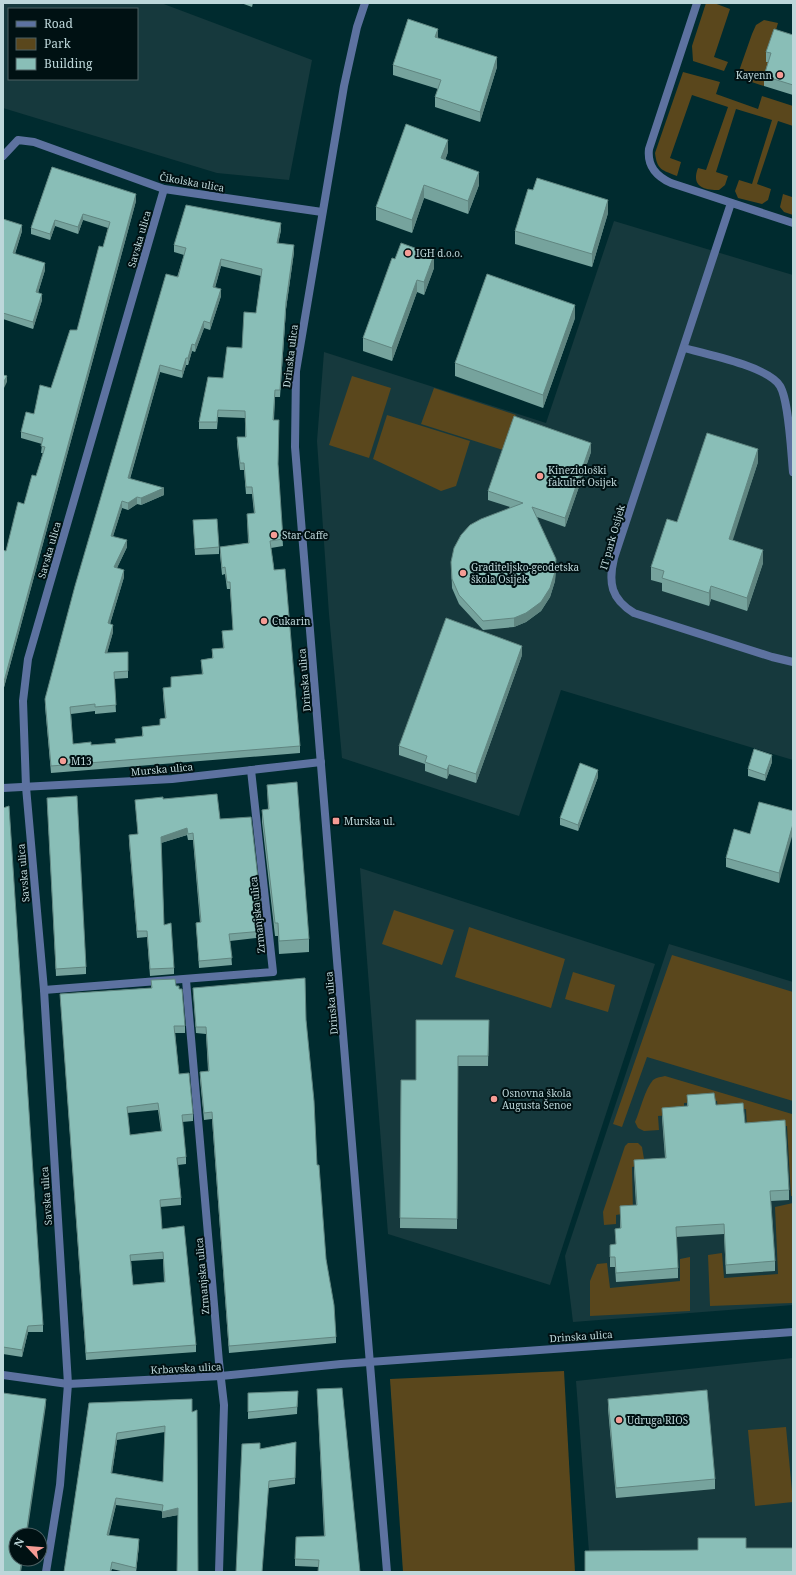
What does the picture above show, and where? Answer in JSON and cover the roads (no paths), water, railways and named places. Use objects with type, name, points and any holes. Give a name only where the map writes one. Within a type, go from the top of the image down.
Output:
[{"type":"street","name":"Drinska ulica","points":[[365,3],[357,27],[344,86],[322,212],[296,371],[294,410],[295,447],[387,1572]]},
{"type":"street","points":[[697,3],[649,149],[650,165],[654,172],[663,179],[730,203],[793,223]]},
{"type":"street","name":"Čikolska ulica","points":[[3,156],[18,140],[34,142],[164,189],[322,212]]},
{"type":"street","name":"Savska ulica","points":[[46,1572],[60,1485],[68,1384],[44,990],[26,786],[23,700],[28,659],[164,189]]},
{"type":"street","name":"IT park Osijek","points":[[730,203],[684,348],[614,558],[611,571],[612,585],[616,597],[623,606],[634,613],[772,657],[793,662]]},
{"type":"street","points":[[684,348],[754,368],[770,376],[780,385],[784,394],[793,472]]},
{"type":"street","name":"Murska ulica","points":[[3,788],[172,779],[321,762]]},
{"type":"street","name":"Zrmanjska ulica","points":[[44,990],[273,972],[251,770]]},
{"type":"street","name":"Zrmanjska ulica","points":[[186,980],[224,1405],[219,1572]]},
{"type":"street","name":"Drinska ulica","points":[[370,1361],[793,1332]]},
{"type":"street","name":"Krbavska ulica","points":[[3,1375],[68,1384],[221,1376],[370,1361]]},
{"type":"place","name":"Kayenn","points":[[780,75]]},
{"type":"place","name":"IGH d.o.o.","points":[[408,253]]},
{"type":"place","name":"Kineziološki fakultet Osijek","points":[[540,476]]},
{"type":"place","name":"Star Caffe","points":[[274,535]]},
{"type":"place","name":"Graditeljsko-geodetska škola Osijek","points":[[463,573]]},
{"type":"place","name":"Cukarin","points":[[264,621]]},
{"type":"place","name":"M13","points":[[63,761]]},
{"type":"place","name":"Murska ul.","points":[[336,821]]},
{"type":"place","name":"Osnovna škola Augusta Šenoe","points":[[494,1099]]},
{"type":"place","name":"Udruga RIOS","points":[[619,1420]]}]
